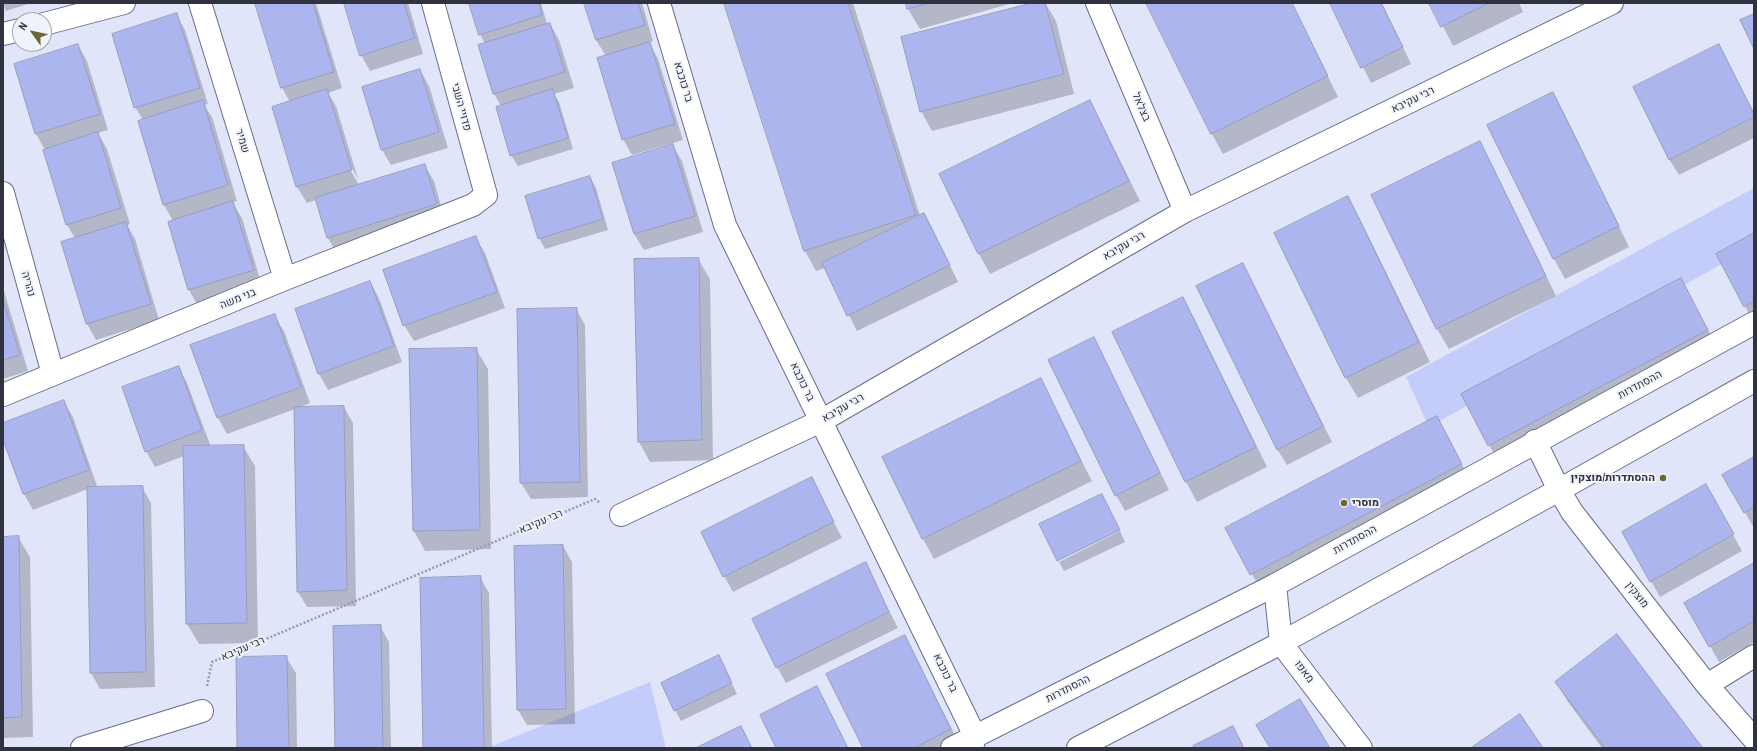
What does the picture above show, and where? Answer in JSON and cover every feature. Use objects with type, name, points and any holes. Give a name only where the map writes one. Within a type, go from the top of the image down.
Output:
[{"type":"street","points":[[52,22],[124,3]]},
{"type":"street","name":"שמיר","points":[[200,3],[285,279]]},
{"type":"street","name":"פדויי השבי","points":[[433,3],[486,195],[473,206]]},
{"type":"street","name":"בר כוכבא","points":[[659,3],[725,225],[821,421],[974,742]]},
{"type":"street","name":"בצלאל","points":[[1097,3],[1185,211]]},
{"type":"street","name":"רבי עקיבא","points":[[621,515],[821,421],[1185,211],[1612,3]]},
{"type":"street","name":"נהריה","points":[[3,193],[53,374]]},
{"type":"street","name":"בני משה","points":[[3,395],[285,279],[473,206]]},
{"type":"street","name":"ההסתדרות","points":[[952,748],[974,742],[1274,584],[1754,323]]},
{"type":"street","points":[[1078,748],[1281,643],[1754,381]]},
{"type":"street","name":"מוצקין","points":[[1535,441],[1559,490],[1572,512],[1707,685],[1754,739]]},
{"type":"street","points":[[1274,584],[1281,643]]},
{"type":"street","name":"מאפו","points":[[1281,643],[1361,748]]},
{"type":"street","points":[[1707,685],[1754,656]]},
{"type":"street","points":[[82,748],[202,711]]},
{"type":"path","name":"רבי עקיבא","points":[[202,711],[212,662],[595,499],[621,515]]},
{"type":"shaded area","points":[[1754,188],[1754,246],[1429,427],[1406,377]]},
{"type":"shaded area","points":[[650,682],[666,748],[487,748]]},
{"type":"building","points":[[255,3],[313,3],[334,72],[281,88]]},
{"type":"building","points":[[344,3],[404,3],[415,38],[360,56]]},
{"type":"building","points":[[469,3],[539,3],[542,15],[479,35]]},
{"type":"building","points":[[584,3],[638,3],[645,25],[596,40]]},
{"type":"building","points":[[724,3],[848,3],[916,215],[804,251]]},
{"type":"building","points":[[906,3],[930,3],[907,9]]},
{"type":"building","points":[[1032,3],[1045,3],[1064,74],[920,112],[901,37]]},
{"type":"building","points":[[1146,3],[1292,3],[1328,76],[1211,134]]},
{"type":"building","points":[[1330,3],[1381,3],[1403,47],[1361,68]]},
{"type":"building","points":[[1429,3],[1489,3],[1441,27]]},
{"type":"building","points":[[177,13],[200,88],[134,108],[112,34]]},
{"type":"building","points":[[1754,14],[1754,49],[1740,20]]},
{"type":"building","points":[[550,23],[565,72],[493,94],[478,45]]},
{"type":"building","points":[[650,42],[675,124],[622,140],[597,58]]},
{"type":"building","points":[[78,44],[100,114],[35,134],[14,64]]},
{"type":"building","points":[[1719,44],[1754,114],[1754,117],[1669,160],[1633,87]]},
{"type":"building","points":[[420,69],[439,132],[381,150],[362,87]]},
{"type":"building","points":[[327,89],[352,170],[296,187],[272,107]]},
{"type":"building","points":[[553,89],[568,138],[510,156],[496,107]]},
{"type":"building","points":[[1553,92],[1619,226],[1553,259],[1487,125]]},
{"type":"building","points":[[203,100],[228,185],[163,205],[138,121]]},
{"type":"building","points":[[1090,100],[1129,181],[978,254],[939,174]]},
{"type":"building","points":[[98,132],[121,208],[66,225],[43,150]]},
{"type":"building","points":[[1480,141],[1546,276],[1436,329],[1371,195]]},
{"type":"building","points":[[673,144],[695,216],[634,234],[612,163]]},
{"type":"building","points":[[425,164],[437,204],[327,238],[315,198]]},
{"type":"building","points":[[590,176],[603,219],[538,239],[525,196]]},
{"type":"building","points":[[1348,196],[1419,342],[1345,378],[1274,233]]},
{"type":"building","points":[[233,201],[254,270],[188,290],[168,222]]},
{"type":"building","points":[[924,213],[950,265],[847,316],[822,263]]},
{"type":"building","points":[[126,222],[151,304],[86,324],[61,242]]},
{"type":"building","points":[[1754,233],[1754,301],[1744,307],[1716,254]]},
{"type":"building","points":[[476,236],[497,292],[403,326],[383,270]]},
{"type":"building","points":[[699,258],[702,440],[638,442],[634,259]]},
{"type":"building","points":[[1243,263],[1323,426],[1277,450],[1196,286]]},
{"type":"building","points":[[1681,278],[1708,330],[1488,446],[1461,394]]},
{"type":"building","points":[[370,281],[394,346],[318,374],[295,309]]},
{"type":"building","points":[[1183,297],[1256,447],[1185,482],[1112,332]]},
{"type":"building","points":[[3,300],[20,355],[3,360]]},
{"type":"building","points":[[577,308],[580,482],[520,483],[517,309]]},
{"type":"building","points":[[275,314],[301,387],[217,418],[190,345]]},
{"type":"building","points":[[1094,337],[1160,473],[1115,496],[1048,360]]},
{"type":"building","points":[[477,348],[480,530],[413,531],[409,349]]},
{"type":"building","points":[[179,366],[202,430],[145,452],[122,387]]},
{"type":"building","points":[[1041,378],[1081,461],[922,539],[882,457]]},
{"type":"building","points":[[64,400],[89,470],[23,494],[3,440],[3,423]]},
{"type":"building","points":[[344,406],[347,590],[297,592],[294,407]]},
{"type":"building","points":[[1437,416],[1462,464],[1250,575],[1225,528]]},
{"type":"building","points":[[244,445],[247,623],[186,624],[183,446]]},
{"type":"building","points":[[1754,457],[1754,507],[1744,513],[1722,475]]},
{"type":"building","points":[[812,477],[834,522],[723,577],[701,532]]},
{"type":"building","points":[[1706,484],[1734,534],[1650,582],[1622,532]]},
{"type":"building","points":[[143,486],[146,672],[90,673],[87,487]]},
{"type":"building","points":[[1102,494],[1120,530],[1057,561],[1039,524]]},
{"type":"building","points":[[19,536],[22,717],[3,718],[3,537]]},
{"type":"building","points":[[563,545],[566,709],[517,710],[514,546]]},
{"type":"building","points":[[866,562],[889,612],[776,668],[752,619]]},
{"type":"building","points":[[1754,563],[1754,621],[1709,647],[1684,603]]},
{"type":"building","points":[[481,576],[484,747],[423,748],[420,578]]},
{"type":"building","points":[[381,625],[383,748],[335,748],[333,626]]},
{"type":"building","points":[[1617,634],[1702,747],[1701,748],[1605,748],[1555,682]]},
{"type":"building","points":[[905,635],[951,729],[914,748],[863,748],[826,674]]},
{"type":"building","points":[[719,655],[732,683],[674,711],[661,683]]},
{"type":"building","points":[[287,656],[289,748],[237,748],[236,657]]},
{"type":"building","points":[[817,686],[848,748],[776,748],[760,715]]},
{"type":"building","points":[[1300,699],[1330,748],[1270,748],[1256,725]]},
{"type":"building","points":[[1520,714],[1543,748],[1471,748]]},
{"type":"building","points":[[741,726],[752,748],[696,748]]},
{"type":"building","points":[[1233,726],[1244,748],[1194,748],[1193,746]]},
{"type":"place","name":"ההסתדרות/מוצקין","points":[[1663,478]]},
{"type":"place","name":"מוסרי","points":[[1344,503]]}]
